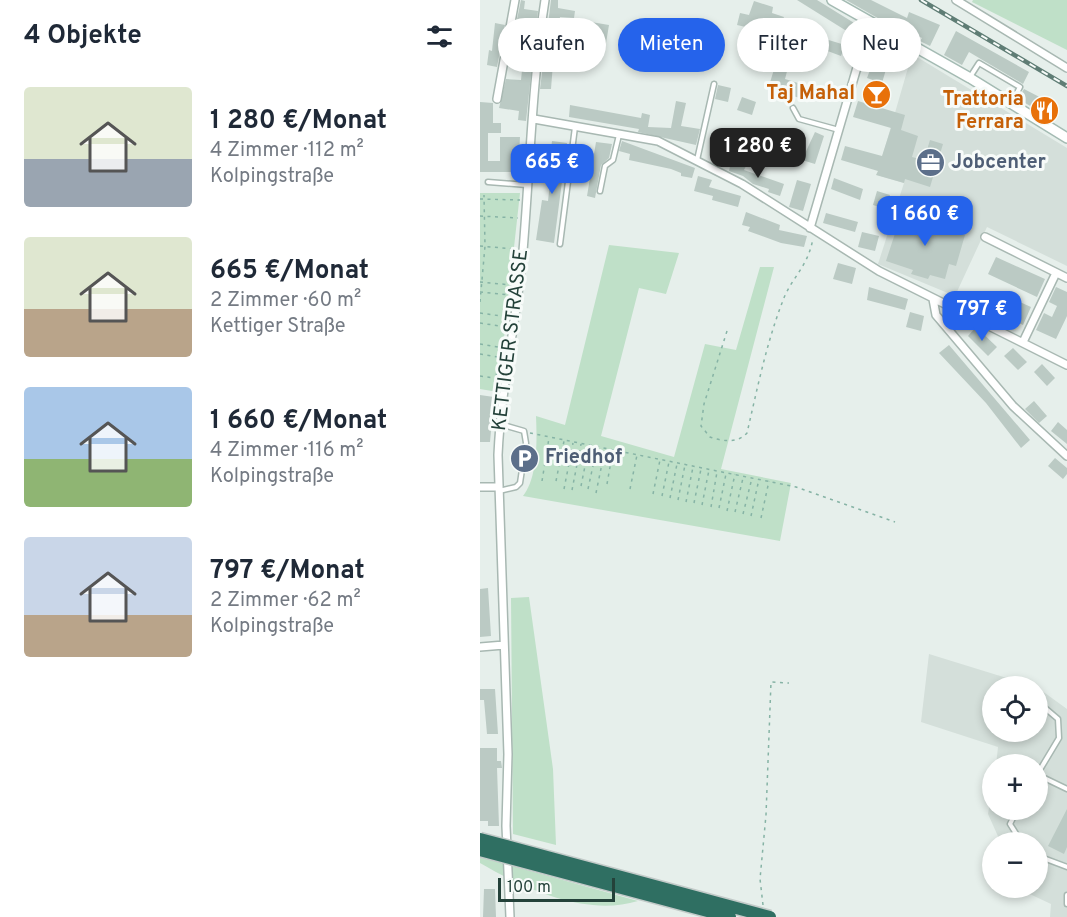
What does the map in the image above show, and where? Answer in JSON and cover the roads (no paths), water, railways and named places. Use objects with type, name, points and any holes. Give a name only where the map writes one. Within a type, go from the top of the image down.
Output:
[{"type":"highway","points":[[480,840],[767,914]]},
{"type":"highway","points":[[480,850],[730,917]]},
{"type":"main road","points":[[832,0],[862,18]]},
{"type":"main road","points":[[921,51],[970,78],[1067,138]]},
{"type":"street","points":[[497,99],[515,0]]},
{"type":"street","name":"KETTIGER STRASSE","points":[[510,917],[506,826],[508,754],[499,424],[518,297],[534,119],[536,54],[544,0]]},
{"type":"street","points":[[956,0],[1067,69]]},
{"type":"street","points":[[812,229],[856,72]]},
{"type":"street","points":[[534,119],[658,141],[742,184],[879,271],[1067,365]]},
{"type":"street","points":[[985,237],[1067,278]]},
{"type":"street","points":[[1023,342],[1056,273]]},
{"type":"street","points":[[933,299],[936,315],[1013,406],[1067,456]]},
{"type":"street","points":[[480,487],[499,489]]},
{"type":"street","points":[[480,648],[504,645]]},
{"type":"lane","points":[[970,78],[979,63],[1020,87],[1011,103]]},
{"type":"lane","points":[[697,161],[714,84]]},
{"type":"lane","points":[[793,108],[799,119],[839,130]]},
{"type":"lane","name":"KETTIGER STRASSE","points":[[560,244],[575,126]]},
{"type":"lane","points":[[600,191],[605,166],[613,160],[619,134]]},
{"type":"lane","points":[[488,182],[527,185]]},
{"type":"lane","points":[[499,424],[524,431],[526,443],[520,483],[516,488],[499,489]]},
{"type":"lane","points":[[1048,710],[1058,719],[1059,738],[1048,757]]},
{"type":"lane","points":[[1048,779],[1067,789]]},
{"type":"lane","points":[[1048,860],[1067,867]]},
{"type":"lane","points":[[1067,895],[1067,904]]},
{"type":"railway","points":[[921,0],[1067,86]]},
{"type":"place","name":"Taj Mahal","points":[[876,94]]},
{"type":"place","name":"Trattoria Ferrara","points":[[1045,111]]},
{"type":"place","name":"Jobcenter","points":[[930,163]]},
{"type":"place","name":"Friedhof","points":[[524,458]]}]
